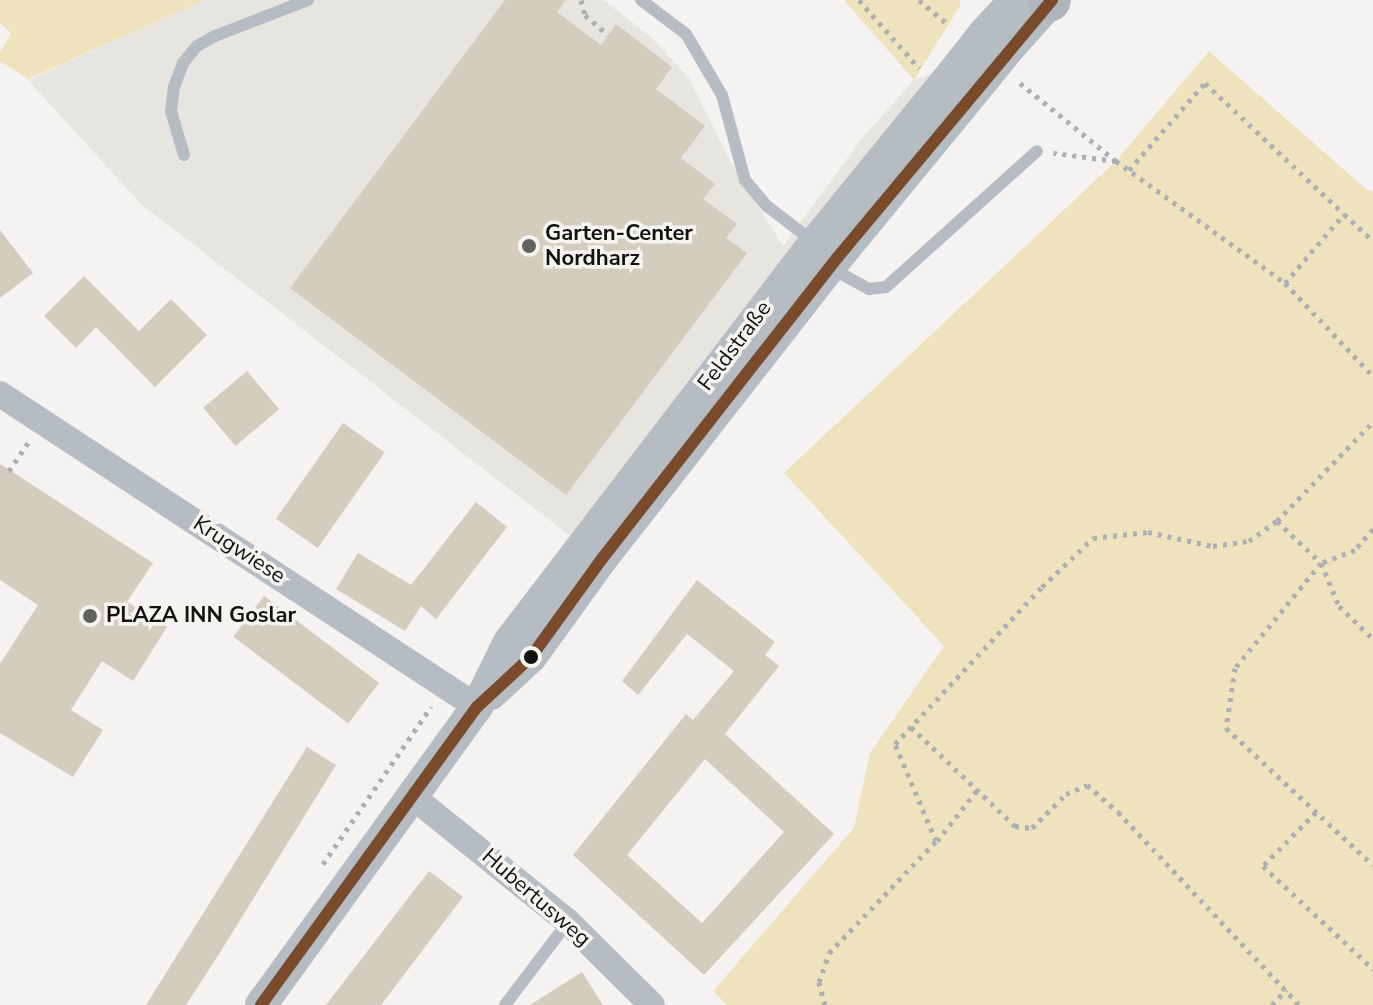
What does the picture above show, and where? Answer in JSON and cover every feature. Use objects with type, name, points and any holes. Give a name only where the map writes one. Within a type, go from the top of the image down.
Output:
[{"type":"street","name":"Feldstraße","points":[[261,1005],[477,707],[509,642],[998,39],[1042,0]]},
{"type":"street","name":"Krugwiese","points":[[0,394],[477,707]]},
{"type":"street","name":"Hubertusweg","points":[[413,797],[568,922],[652,1005]]},
{"type":"lane","points":[[184,155],[171,111],[174,87],[183,63],[197,46],[215,36],[308,0]]},
{"type":"lane","points":[[641,0],[686,34],[722,95],[745,180],[767,206],[822,255],[869,289],[886,287],[906,273],[1037,151]]},
{"type":"lane","points":[[505,1005],[568,922]]},
{"type":"path","points":[[581,0],[585,15],[608,35]]},
{"type":"path","points":[[859,0],[924,73]]},
{"type":"path","points":[[919,0],[946,23]]},
{"type":"path","points":[[1020,83],[1116,161],[1285,283],[1373,376]]},
{"type":"path","points":[[1129,170],[1205,83],[1373,241]]},
{"type":"path","points":[[1037,151],[1116,161]]},
{"type":"path","points":[[1285,283],[1344,214]]},
{"type":"path","points":[[936,841],[895,744],[1042,587],[1093,538],[1148,532],[1213,546],[1249,541],[1277,521],[1373,422]]},
{"type":"path","points":[[1277,521],[1321,563],[1339,606],[1373,639]]},
{"type":"path","points":[[1373,529],[1355,550],[1321,563],[1235,668],[1226,728],[1373,865]]},
{"type":"path","points":[[911,727],[1015,826],[1032,828],[1066,794],[1087,785],[1118,812],[1299,1005]]},
{"type":"path","points":[[825,1005],[819,982],[829,953],[936,841],[978,789]]},
{"type":"path","points":[[1316,812],[1263,866],[1373,969]]},
{"type":"path","points":[[1272,1005],[1286,990]]},
{"type":"shaded area","points":[[0,0],[205,0],[28,79],[0,61],[0,53],[11,33],[0,23]]},
{"type":"shaded area","points":[[205,0],[603,0],[649,35],[689,78],[728,157],[783,246],[863,137],[914,80],[960,64],[601,560],[141,204],[28,80]]},
{"type":"shaded area","points":[[844,0],[960,0],[960,6],[914,80]]},
{"type":"shaded area","points":[[1209,51],[1373,192],[1373,1005],[727,1005],[713,991],[854,828],[870,753],[944,646],[784,473],[1116,161]]},
{"type":"building","name":"Garten-Center Nordharz","points":[[505,0],[566,0],[557,12],[601,45],[616,24],[672,67],[656,89],[705,126],[681,158],[715,184],[703,199],[737,224],[726,238],[747,253],[566,495],[290,288]]},
{"type":"building","points":[[0,230],[33,273],[0,298]]},
{"type":"building","points":[[84,276],[139,331],[171,299],[207,335],[155,387],[96,327],[76,348],[44,316]]},
{"type":"building","points":[[247,371],[279,409],[235,446],[203,408]]},
{"type":"building","points":[[343,423],[385,452],[318,548],[276,519]]},
{"type":"building","name":"PLAZA INN Goslar","points":[[0,464],[153,563],[127,602],[167,627],[133,681],[102,661],[71,710],[103,730],[73,777],[0,733],[0,664],[38,605],[0,580]]},
{"type":"building","points":[[476,502],[507,527],[436,619],[421,606],[405,631],[336,589],[358,553],[411,585]]},
{"type":"building","points":[[697,580],[775,642],[765,655],[779,666],[725,734],[834,834],[704,975],[573,855],[686,714],[693,720],[734,671],[687,634],[638,695],[622,681]],"holes":[[[705,759],[784,832],[702,923],[627,855]]]},
{"type":"building","points":[[264,596],[379,683],[348,723],[233,637]]},
{"type":"building","points":[[307,747],[336,765],[219,954],[186,1005],[146,1005]]},
{"type":"building","points":[[429,871],[463,897],[381,1005],[326,1005]]},
{"type":"building","points":[[582,972],[603,1005],[530,1005]]},
{"type":"transit line","points":[[261,1005],[477,707],[531,657],[601,560],[837,258],[1052,0]]},
{"type":"place","name":"Garten-Center Nordharz","points":[[529,246]]},
{"type":"place","name":"PLAZA INN Goslar","points":[[90,616]]}]
